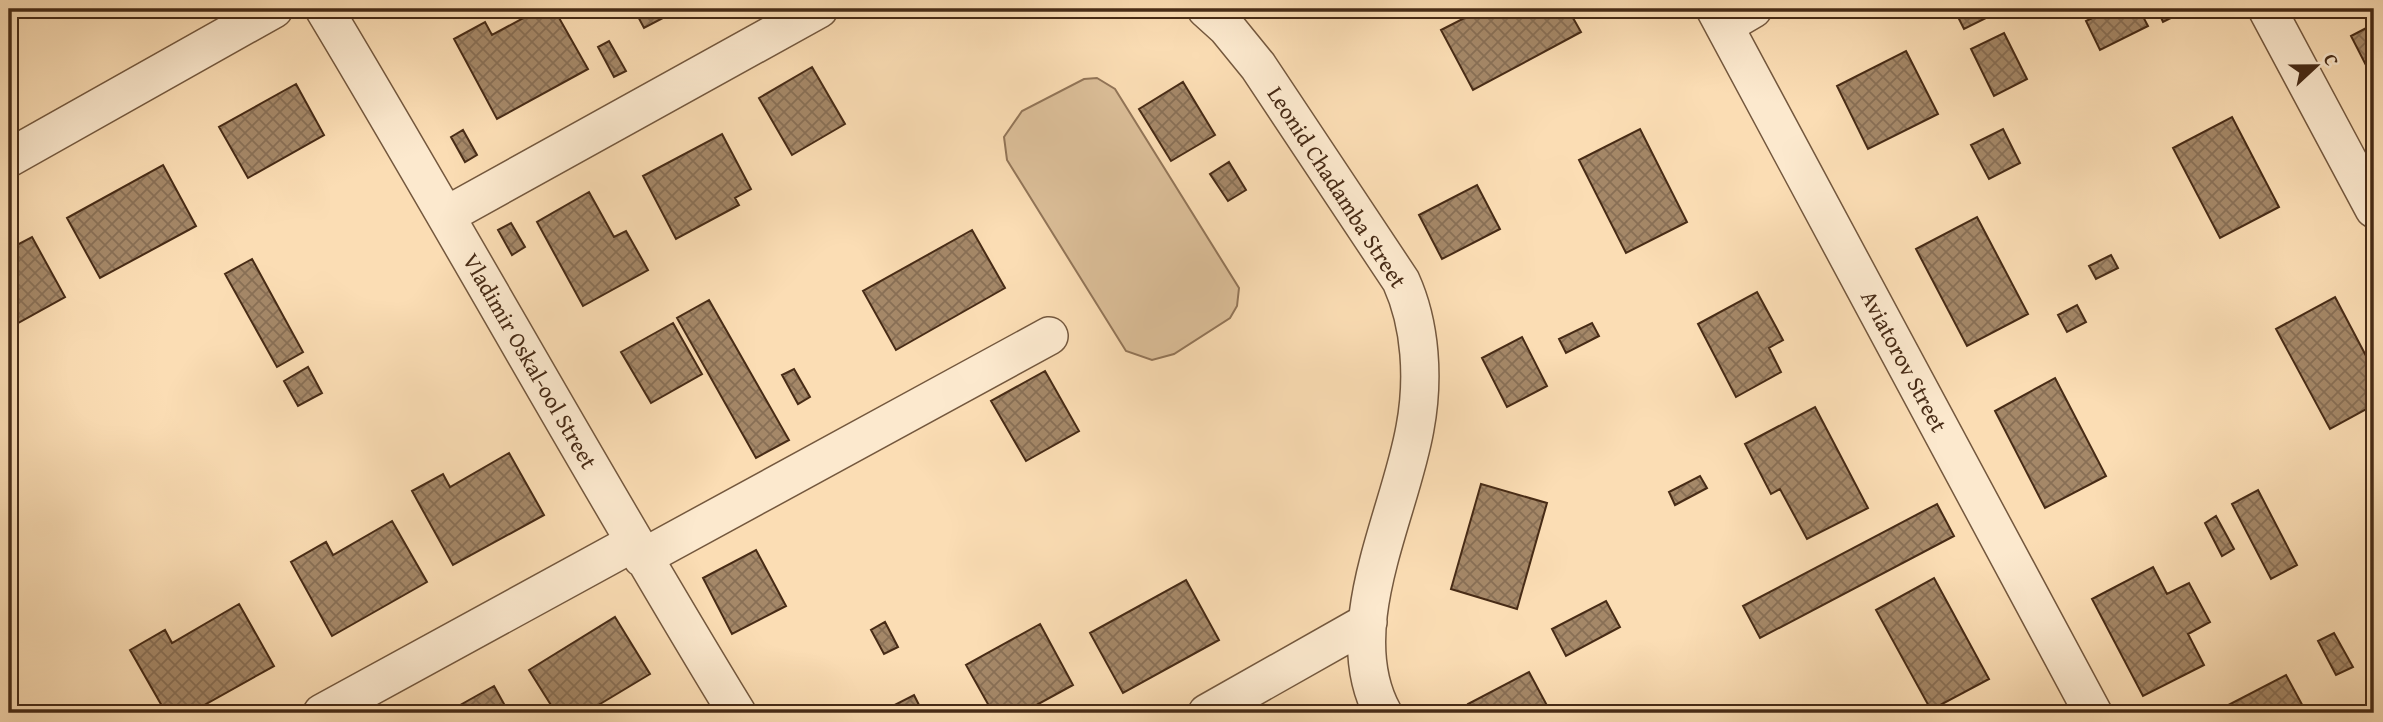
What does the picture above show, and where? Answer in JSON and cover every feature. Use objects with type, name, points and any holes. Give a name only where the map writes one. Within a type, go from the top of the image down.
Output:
[{"type":"street","points":[[9,158],[274,9]]},
{"type":"street","name":"Vladimir Oskal-ool Street","points":[[324,9],[447,215],[637,550],[737,713]]},
{"type":"street","points":[[447,215],[818,9]]},
{"type":"street","name":"Leonid Chadamba Street","points":[[1206,9],[1227,28],[1258,66],[1379,247],[1413,307],[1419,375],[1415,428],[1368,622],[1366,642],[1369,677],[1383,713]]},
{"type":"street","points":[[2267,9],[2374,209]]},
{"type":"street","name":"Aviatorov Street","points":[[1731,14],[2093,713]]},
{"type":"street","points":[[322,713],[1049,336]]},
{"type":"street","points":[[1208,713],[1368,622]]},
{"type":"shaded area","points":[[1097,78],[1115,89],[1239,288],[1237,306],[1230,318],[1174,354],[1152,360],[1126,351],[1007,160],[1004,137],[1022,111],[1084,79]]},
{"type":"building","points":[[540,9],[554,9],[588,69],[497,119],[454,39],[485,22],[492,35]]},
{"type":"building","points":[[634,9],[680,9],[644,28]]},
{"type":"building","points":[[1482,9],[1568,9],[1581,32],[1473,90],[1441,30]]},
{"type":"building","points":[[1954,9],[1987,9],[1990,16],[1964,29]]},
{"type":"building","points":[[2111,9],[2139,9],[2148,26],[2100,50],[2086,21]]},
{"type":"building","points":[[2157,9],[2189,9],[2163,22]]},
{"type":"building","points":[[2374,24],[2374,76],[2372,77],[2351,36]]},
{"type":"building","points":[[2004,33],[2027,79],[1994,96],[1971,49]]},
{"type":"building","points":[[609,41],[626,71],[614,77],[598,47]]},
{"type":"building","points":[[1906,51],[1938,114],[1868,149],[1837,86]]},
{"type":"building","points":[[812,67],[845,124],[792,155],[759,98]]},
{"type":"building","points":[[1183,82],[1215,135],[1171,161],[1139,109]]},
{"type":"building","points":[[296,84],[324,135],[248,178],[219,127]]},
{"type":"building","points":[[2232,117],[2279,207],[2220,238],[2173,148]]},
{"type":"building","points":[[1640,129],[1687,222],[1626,253],[1579,160]]},
{"type":"building","points":[[2003,129],[2020,163],[1989,179],[1971,145]]},
{"type":"building","points":[[463,130],[477,155],[465,162],[451,137]]},
{"type":"building","points":[[722,134],[751,189],[735,198],[739,205],[676,239],[643,176]]},
{"type":"building","points":[[1229,162],[1246,190],[1228,201],[1210,174]]},
{"type":"building","points":[[163,165],[196,226],[100,278],[67,218]]},
{"type":"building","points":[[1477,185],[1500,229],[1442,259],[1419,215]]},
{"type":"building","points":[[589,192],[614,237],[626,231],[648,270],[583,306],[537,222]]},
{"type":"building","points":[[1977,217],[2028,314],[1967,346],[1916,249]]},
{"type":"building","points":[[511,223],[525,247],[512,255],[498,230]]},
{"type":"building","points":[[972,230],[1005,288],[896,350],[863,291]]},
{"type":"building","points":[[32,237],[65,297],[9,328],[9,249]]},
{"type":"building","points":[[2111,255],[2118,268],[2096,279],[2089,266]]},
{"type":"building","points":[[252,259],[303,352],[277,367],[225,274]]},
{"type":"building","points":[[1757,292],[1783,340],[1769,348],[1781,372],[1736,397],[1698,324]]},
{"type":"building","points":[[2335,297],[2374,371],[2374,405],[2330,429],[2276,329]]},
{"type":"building","points":[[709,300],[789,440],[756,458],[677,318]]},
{"type":"building","points":[[2077,305],[2086,322],[2067,332],[2058,315]]},
{"type":"building","points":[[673,323],[702,374],[651,403],[621,352]]},
{"type":"building","points":[[1592,323],[1599,336],[1566,353],[1559,339]]},
{"type":"building","points":[[1522,337],[1547,386],[1507,407],[1482,358]]},
{"type":"building","points":[[308,367],[322,393],[298,406],[284,381]]},
{"type":"building","points":[[794,369],[810,397],[798,404],[782,375]]},
{"type":"building","points":[[1045,371],[1079,431],[1026,461],[991,401]]},
{"type":"building","points":[[2055,378],[2106,476],[2045,508],[1995,411]]},
{"type":"building","points":[[1815,407],[1868,508],[1807,539],[1780,489],[1771,494],[1745,444]]},
{"type":"building","points":[[509,453],[544,515],[453,565],[412,491],[443,474],[450,487]]},
{"type":"building","points":[[1700,476],[1707,488],[1675,505],[1669,492]]},
{"type":"building","points":[[1481,484],[1547,503],[1517,609],[1451,589]]},
{"type":"building","points":[[2258,490],[2297,565],[2271,579],[2232,504]]},
{"type":"building","points":[[1937,504],[1954,536],[1760,638],[1743,606]]},
{"type":"building","points":[[2216,516],[2234,549],[2222,556],[2205,523]]},
{"type":"building","points":[[392,521],[427,582],[332,636],[291,562],[326,542],[333,555]]},
{"type":"building","points":[[756,550],[786,606],[732,634],[703,578]]},
{"type":"building","points":[[2153,567],[2167,594],[2189,583],[2210,622],[2188,634],[2204,665],[2143,696],[2092,599]]},
{"type":"building","points":[[1934,578],[1989,679],[1931,710],[1876,610]]},
{"type":"building","points":[[1186,580],[1219,640],[1123,693],[1090,633]]},
{"type":"building","points":[[1606,601],[1620,627],[1566,656],[1552,629]]},
{"type":"building","points":[[239,604],[274,666],[190,713],[166,713],[130,650],[165,630],[172,643]]},
{"type":"building","points":[[615,617],[650,674],[585,713],[556,713],[529,670]]},
{"type":"building","points":[[885,622],[898,647],[884,654],[871,630]]},
{"type":"building","points":[[1040,624],[1073,685],[1022,713],[993,713],[966,665]]},
{"type":"building","points":[[2334,633],[2353,667],[2336,675],[2318,641]]},
{"type":"building","points":[[1529,672],[1551,713],[1472,713],[1468,704]]},
{"type":"building","points":[[2286,675],[2305,710],[2299,713],[2213,713]]},
{"type":"building","points":[[494,686],[509,713],[446,713]]},
{"type":"building","points":[[914,695],[923,713],[879,713]]}]
